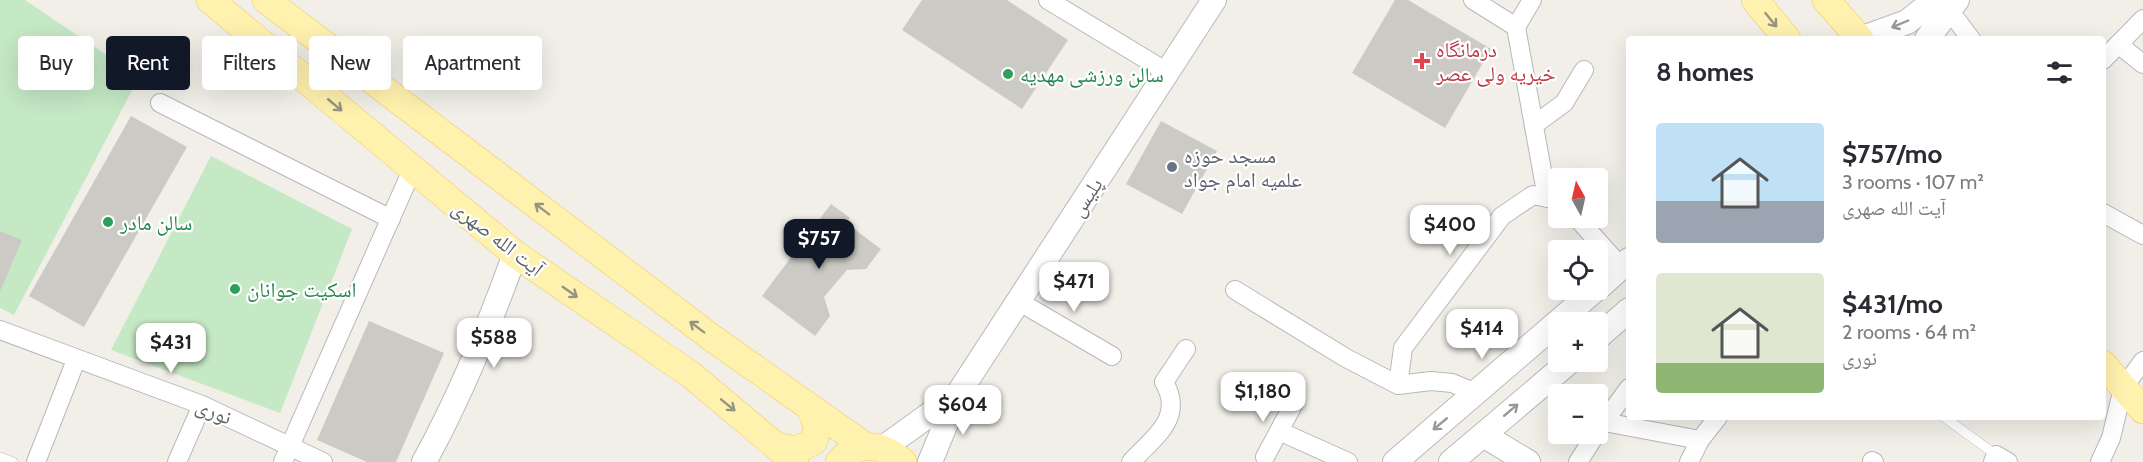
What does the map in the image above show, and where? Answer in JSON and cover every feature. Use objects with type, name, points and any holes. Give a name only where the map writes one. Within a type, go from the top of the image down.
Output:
[{"type":"main road","name":"آیت الله صهری","points":[[210,0],[515,254],[690,374],[786,454]]},
{"type":"main road","points":[[266,0],[712,338],[810,408],[883,452]]},
{"type":"main road","points":[[1755,0],[1785,36]]},
{"type":"main road","points":[[1826,0],[1857,36]]},
{"type":"main road","points":[[2106,368],[2143,410]]},
{"type":"main road","points":[[786,454],[814,441],[817,426],[810,408]]},
{"type":"main road","points":[[839,462],[883,452]]},
{"type":"street","points":[[1048,0],[1167,72]]},
{"type":"street","name":"پلیس","points":[[958,394],[1214,0]]},
{"type":"street","points":[[1473,0],[1516,27]]},
{"type":"street","points":[[1532,0],[1516,27],[1534,125],[1548,180]]},
{"type":"street","points":[[1868,36],[1907,22],[1947,3]]},
{"type":"street","points":[[1929,36],[1947,3]]},
{"type":"street","points":[[1947,3],[1969,36]]},
{"type":"street","points":[[2106,57],[2143,19]]},
{"type":"street","points":[[2118,44],[2143,64]]},
{"type":"street","points":[[1534,125],[1564,103],[1584,70]]},
{"type":"street","points":[[160,104],[391,219]]},
{"type":"street","points":[[287,454],[412,170]]},
{"type":"street","points":[[1398,385],[1403,348],[1502,216],[1533,195],[1548,198]]},
{"type":"street","points":[[2106,215],[2143,235]]},
{"type":"street","points":[[1587,228],[1625,264],[1608,279]]},
{"type":"street","points":[[424,462],[448,419],[484,339],[515,254]]},
{"type":"street","points":[[1236,290],[1346,358],[1398,385],[1431,381],[1452,383],[1476,393]]},
{"type":"street","points":[[1395,462],[1583,300]]},
{"type":"street","points":[[1018,301],[1112,356]]},
{"type":"street","points":[[1608,328],[1626,313]]},
{"type":"street","name":"نوری","points":[[0,330],[202,405],[287,454],[322,462]]},
{"type":"street","points":[[1131,462],[1170,419],[1173,397],[1164,382],[1186,349]]},
{"type":"street","points":[[36,462],[76,360]]},
{"type":"street","points":[[2100,462],[2111,438],[2123,388],[2143,362]]},
{"type":"street","points":[[1451,462],[1557,372]]},
{"type":"street","points":[[1608,417],[1626,392]]},
{"type":"street","points":[[883,452],[958,394]]},
{"type":"street","points":[[930,462],[958,394]]},
{"type":"street","points":[[177,462],[202,405]]},
{"type":"street","points":[[1265,457],[1293,405]]},
{"type":"street","points":[[1689,462],[1700,440],[1716,420]]},
{"type":"street","points":[[1608,430],[1700,440]]},
{"type":"street","points":[[1279,431],[1348,462]]},
{"type":"street","points":[[1483,435],[1528,462]]},
{"type":"street","points":[[1578,462],[1589,444]]},
{"type":"lane","points":[[1948,420],[1999,460]]},
{"type":"lane","points":[[0,458],[13,462]]},
{"type":"green space","points":[[0,0],[25,0],[78,36],[18,36],[18,90],[94,90],[94,47],[106,55],[106,90],[132,90],[14,315],[0,308]]},
{"type":"green space","name":"اسکیت جوانان","points":[[211,156],[352,229],[280,413],[111,350]]},
{"type":"building","name":"سالن ورزشی مهدیه","points":[[922,0],[1007,0],[1068,40],[1022,109],[902,30]]},
{"type":"building","name":"درمانگاه خیریه ولی عصر","points":[[1395,0],[1408,0],[1491,49],[1445,128],[1352,73]]},
{"type":"building","name":"سالن مادر","points":[[131,116],[187,147],[84,327],[29,296]]},
{"type":"building","name":"مسجد حوزه علمیه امام جواد","points":[[1161,121],[1217,151],[1182,214],[1126,184]]},
{"type":"building","points":[[831,204],[850,218],[842,228],[850,235],[854,229],[881,249],[866,269],[847,270],[824,297],[830,316],[815,336],[762,296]]},
{"type":"building","points":[[0,231],[22,240],[0,292]]},
{"type":"building","points":[[369,321],[444,353],[396,462],[367,462],[317,440]]},
{"type":"place","name":"درمانگاه خیریه ولی عصر","points":[[1422,61]]},
{"type":"place","name":"سالن ورزشی مهدیه","points":[[1008,74]]},
{"type":"place","name":"مسجد حوزه علمیه امام جواد","points":[[1172,167]]},
{"type":"place","name":"سالن مادر","points":[[108,222]]},
{"type":"place","name":"اسکیت جوانان","points":[[235,289]]}]
